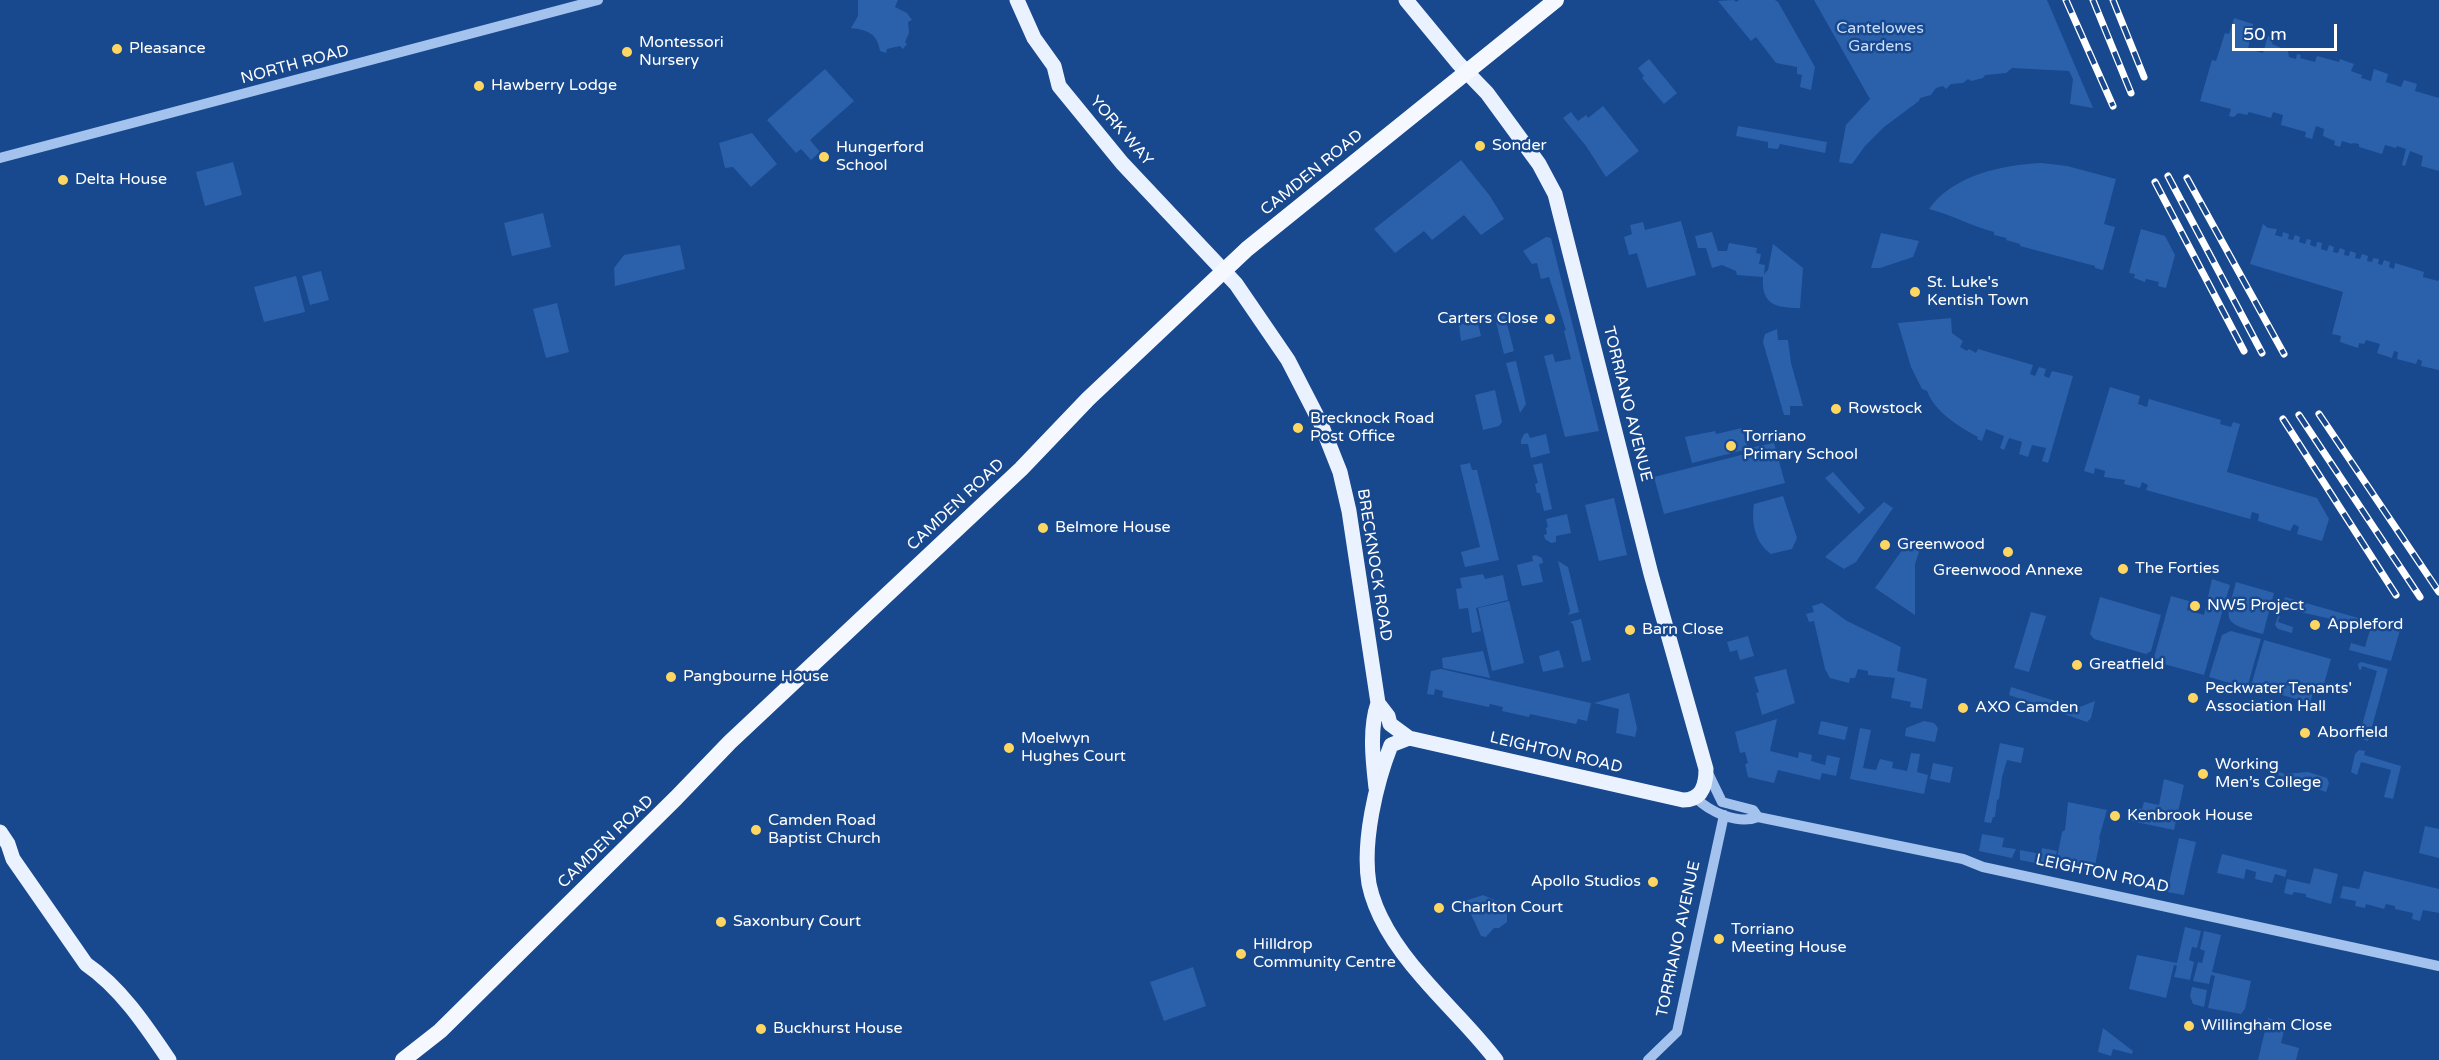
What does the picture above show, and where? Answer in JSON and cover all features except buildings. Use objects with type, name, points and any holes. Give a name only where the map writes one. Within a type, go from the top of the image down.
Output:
[{"type":"highway","name":"CAMDEN ROAD","points":[[403,1060],[440,1031],[730,742],[1021,469],[1088,399],[1223,270],[1556,0]]},
{"type":"main road","name":"YORK WAY","points":[[1017,0],[1034,38],[1054,66],[1059,86],[1082,117],[1223,270]]},
{"type":"main road","name":"TORRIANO AVENUE","points":[[1407,0],[1466,72],[1487,93],[1539,164],[1557,199],[1652,574],[1706,769]]},
{"type":"main road","name":"BRECKNOCK ROAD","points":[[1223,270],[1263,321],[1288,360],[1321,424],[1340,472],[1356,550],[1378,703],[1374,714],[1376,788]]},
{"type":"main road","points":[[1378,703],[1388,716],[1390,724],[1409,738]]},
{"type":"main road","name":"BRECKNOCK ROAD","points":[[1409,738],[1391,745],[1376,788],[1367,857],[1369,884],[1376,905],[1398,947],[1418,973],[1496,1060]]},
{"type":"main road","name":"LEIGHTON ROAD","points":[[1409,738],[1666,797],[1683,800],[1696,798]]},
{"type":"main road","points":[[1696,798],[1705,784],[1706,769]]},
{"type":"main road","points":[[0,832],[8,844],[13,859],[86,964],[99,973],[144,1023],[169,1060]]},
{"type":"street","name":"NORTH ROAD","points":[[0,158],[598,0]]},
{"type":"street","name":"LEIGHTON ROAD","points":[[1706,769],[1722,802],[1753,810],[1758,817]]},
{"type":"street","name":"LEIGHTON ROAD","points":[[1696,798],[1710,810],[1724,815],[1751,820],[1758,817],[1963,859],[1983,867],[2439,966]]},
{"type":"street","name":"TORRIANO AVENUE","points":[[1648,1060],[1677,1032],[1724,815]]},
{"type":"green space","points":[[858,0],[898,0],[895,7],[907,13],[912,20],[908,22],[909,33],[905,42],[907,44],[903,49],[900,46],[887,49],[886,53],[880,51],[874,36],[851,28],[858,16]]},
{"type":"green space","points":[[1734,0],[1736,2],[1739,0],[1775,0],[1778,2],[1815,67],[1811,90],[1800,87],[1802,75],[1797,74],[1797,67],[1776,63],[1756,37],[1751,41],[1718,1]]},
{"type":"green space","name":"Cantelowes Gardens","points":[[1814,0],[2047,0],[2093,108],[2070,104],[2073,79],[2069,71],[2012,68],[2006,73],[1985,75],[1983,78],[1951,84],[1946,89],[1943,86],[1936,88],[1931,95],[1920,98],[1884,127],[1865,146],[1852,164],[1839,162],[1846,125],[1870,99]]},
{"type":"green space","points":[[2234,18],[2253,24],[2248,49],[2263,53],[2268,36],[2274,38],[2272,44],[2288,51],[2289,57],[2296,59],[2297,54],[2301,55],[2300,58],[2315,62],[2317,56],[2339,62],[2340,59],[2354,64],[2351,71],[2362,75],[2361,78],[2371,81],[2374,69],[2388,74],[2386,82],[2401,87],[2404,80],[2417,84],[2415,91],[2439,98],[2439,171],[2421,166],[2423,156],[2410,151],[2405,166],[2402,165],[2406,149],[2397,146],[2396,148],[2385,145],[2382,154],[2359,147],[2359,144],[2342,141],[2340,147],[2334,145],[2335,141],[2323,136],[2324,129],[2316,126],[2312,139],[2305,137],[2306,132],[2281,125],[2283,115],[2273,112],[2271,118],[2249,112],[2247,115],[2238,113],[2234,117],[2229,116],[2231,109],[2200,101],[2212,60],[2216,61],[2225,33],[2229,34]]},
{"type":"green space","points":[[1649,59],[1677,93],[1664,104],[1642,78],[1644,76],[1638,68]]},
{"type":"green space","points":[[825,69],[854,101],[810,140],[820,152],[811,160],[801,149],[796,153],[767,120]]},
{"type":"green space","points":[[1603,106],[1639,151],[1606,177],[1586,146],[1563,118],[1571,112],[1578,121],[1586,115],[1588,118]]},
{"type":"green space","points":[[1738,126],[1827,142],[1825,153],[1780,144],[1778,149],[1768,148],[1768,142],[1736,136]]},
{"type":"green space","points":[[752,133],[777,164],[751,187],[733,167],[725,168],[719,143]]},
{"type":"green space","points":[[1461,160],[1490,196],[1504,219],[1481,235],[1464,215],[1432,240],[1424,231],[1395,253],[1374,229]]},
{"type":"green space","points":[[233,162],[242,195],[205,206],[196,172]]},
{"type":"green space","points":[[2041,163],[2067,166],[2116,179],[2104,224],[2115,227],[2103,270],[2020,246],[2020,244],[2006,240],[2007,238],[1994,235],[1994,232],[1929,209],[1951,188],[1979,174],[2010,166]]},
{"type":"green space","points":[[543,213],[551,247],[512,256],[504,223]]},
{"type":"green space","points":[[1681,221],[1696,275],[1647,288],[1637,253],[1629,255],[1624,237],[1632,234],[1630,225],[1643,222],[1645,230]]},
{"type":"green space","points":[[2263,224],[2268,228],[2277,229],[2275,235],[2282,237],[2283,232],[2289,234],[2288,239],[2293,240],[2295,235],[2300,237],[2299,242],[2305,244],[2307,239],[2311,240],[2310,245],[2316,247],[2317,242],[2322,243],[2321,249],[2327,251],[2329,245],[2334,247],[2333,252],[2338,253],[2340,248],[2345,250],[2344,255],[2349,256],[2350,251],[2356,253],[2355,258],[2360,259],[2362,254],[2368,256],[2367,261],[2372,262],[2373,258],[2379,259],[2378,264],[2382,265],[2384,260],[2390,262],[2389,267],[2394,269],[2395,263],[2424,272],[2423,277],[2438,281],[2439,279],[2439,370],[2421,366],[2422,361],[2418,359],[2416,364],[2397,359],[2398,352],[2394,351],[2392,358],[2377,353],[2380,344],[2366,340],[2364,344],[2359,343],[2358,348],[2340,342],[2341,336],[2332,334],[2343,292],[2250,264]]},
{"type":"green space","points":[[2141,229],[2165,236],[2175,255],[2166,288],[2158,286],[2159,282],[2146,279],[2145,282],[2134,278],[2135,274],[2129,273]]},
{"type":"green space","points":[[1712,232],[1718,251],[1727,251],[1729,243],[1757,248],[1756,253],[1761,254],[1759,264],[1765,265],[1764,274],[1768,270],[1773,244],[1803,268],[1800,308],[1777,306],[1772,303],[1765,294],[1763,277],[1737,275],[1736,271],[1722,265],[1712,268],[1706,248],[1698,248],[1695,236]]},
{"type":"green space","points":[[1881,233],[1919,241],[1913,257],[1880,268],[1871,268]]},
{"type":"green space","points":[[1546,237],[1551,238],[1599,431],[1565,437],[1544,356],[1553,354],[1555,362],[1571,359],[1564,331],[1566,330],[1549,277],[1541,279],[1537,263],[1532,264],[1523,251]]},
{"type":"green space","points":[[680,245],[685,269],[615,286],[614,268],[624,255]]},
{"type":"green space","points":[[321,271],[329,300],[310,305],[302,276]]},
{"type":"green space","points":[[296,276],[305,312],[264,322],[254,287]]},
{"type":"green space","points":[[557,303],[569,352],[546,358],[533,309]]},
{"type":"green space","points":[[1504,312],[1514,351],[1504,354],[1494,314]]},
{"type":"green space","points":[[1951,318],[1952,333],[1963,341],[1960,347],[1967,351],[1969,349],[1976,353],[1978,349],[2033,365],[2030,374],[2035,376],[2039,367],[2046,369],[2044,376],[2049,378],[2052,371],[2073,376],[2048,463],[2042,461],[2046,448],[2032,445],[2028,457],[2019,454],[2022,442],[2009,438],[2004,450],[2000,448],[2004,436],[1986,429],[1982,441],[1977,439],[1978,437],[1941,412],[1927,391],[1922,389],[1911,367],[1898,323]]},
{"type":"green space","points":[[1477,319],[1481,336],[1461,341],[1459,325]]},
{"type":"green space","points":[[1777,329],[1778,340],[1788,340],[1791,363],[1803,406],[1790,406],[1790,415],[1784,415],[1763,342],[1765,334]]},
{"type":"green space","points":[[1516,361],[1526,404],[1520,413],[1506,363]]},
{"type":"green space","points":[[2110,387],[2140,396],[2138,404],[2147,407],[2149,399],[2221,420],[2220,424],[2231,427],[2233,422],[2240,424],[2227,472],[2317,498],[2329,519],[2322,541],[2297,534],[2299,527],[2294,524],[2290,531],[2258,521],[2259,514],[2252,512],[2250,519],[2146,490],[2148,485],[2142,482],[2140,488],[2124,484],[2125,480],[2104,477],[2105,471],[2095,468],[2094,474],[2084,471]]},
{"type":"green space","points":[[1495,390],[1502,422],[1499,426],[1483,430],[1475,395]]},
{"type":"green space","points":[[1742,428],[1748,449],[1692,463],[1685,437],[1715,431],[1716,434]]},
{"type":"green space","points":[[1528,433],[1530,438],[1546,434],[1550,453],[1531,458],[1528,444],[1521,444],[1524,434]]},
{"type":"green space","points":[[1774,443],[1785,483],[1664,514],[1654,477],[1749,453],[1754,447]]},
{"type":"green space","points":[[1470,463],[1472,470],[1477,470],[1499,560],[1465,567],[1461,552],[1480,547],[1460,465]]},
{"type":"green space","points":[[1542,463],[1552,509],[1544,511],[1540,493],[1537,493],[1535,484],[1538,483],[1533,465]]},
{"type":"green space","points":[[1833,472],[1865,508],[1859,514],[1825,478]]},
{"type":"green space","points":[[1783,496],[1797,538],[1792,549],[1771,554],[1761,544],[1755,532],[1754,504]]},
{"type":"green space","points":[[1614,498],[1627,555],[1599,561],[1585,505]]},
{"type":"green space","points":[[1884,502],[1893,508],[1856,562],[1844,569],[1825,557]]},
{"type":"green space","points":[[1567,514],[1571,533],[1556,536],[1556,542],[1551,543],[1545,539],[1544,535],[1547,534],[1546,528],[1548,527],[1546,519]]},
{"type":"green space","points":[[1910,539],[1921,546],[1915,564],[1915,615],[1875,588]]},
{"type":"green space","points":[[1532,556],[1542,558],[1543,563],[1539,564],[1543,582],[1522,586],[1517,565],[1533,561]]},
{"type":"green space","points":[[1558,561],[1568,567],[1579,612],[1568,615],[1570,611]]},
{"type":"green space","points":[[1483,574],[1485,579],[1503,575],[1508,600],[1476,608],[1481,631],[1472,633],[1468,608],[1459,609],[1456,589],[1462,588],[1460,578]]},
{"type":"green space","points":[[2212,579],[2230,585],[2204,675],[2153,661],[2171,596],[2189,601],[2187,610],[2204,615]]},
{"type":"green space","points":[[2236,582],[2274,593],[2263,634],[2240,627],[2230,619],[2230,606]]},
{"type":"green space","points":[[2100,597],[2161,615],[2151,651],[2146,654],[2094,639],[2090,634]]},
{"type":"green space","points":[[2285,597],[2400,630],[2391,661],[2349,650],[2351,643],[2365,647],[2370,630],[2362,628],[2361,630],[2336,623],[2336,620],[2291,610],[2292,607],[2283,605],[2278,622],[2293,627],[2292,633],[2278,629],[2275,625]]},
{"type":"green space","points":[[1509,601],[1524,663],[1492,671],[1478,608]]},
{"type":"green space","points":[[1822,603],[1847,621],[1901,647],[1897,671],[1927,679],[1922,709],[1910,707],[1911,702],[1891,698],[1895,678],[1868,675],[1868,671],[1858,669],[1855,678],[1850,678],[1849,683],[1830,678],[1825,669],[1814,621],[1809,622],[1806,614],[1814,612],[1812,606]]},
{"type":"green space","points":[[2031,612],[2046,616],[2029,672],[2014,668]]},
{"type":"green space","points":[[1581,619],[1591,660],[1582,662],[1573,624],[1570,622]]},
{"type":"green space","points":[[2231,631],[2261,639],[2247,688],[2209,677],[2222,635]]},
{"type":"green space","points":[[1748,636],[1754,656],[1740,660],[1737,650],[1730,652],[1727,642]]},
{"type":"green space","points":[[2264,640],[2331,659],[2322,691],[2314,689],[2310,703],[2251,686]]},
{"type":"green space","points":[[1559,650],[1564,667],[1543,672],[1539,656]]},
{"type":"green space","points":[[1483,651],[1490,678],[1443,668],[1442,658]]},
{"type":"green space","points":[[2361,662],[2388,669],[2368,741],[2362,739],[2360,733],[2377,671],[2362,666],[2361,670],[2359,669],[2358,664]]},
{"type":"green space","points":[[1441,669],[1591,703],[1587,721],[1578,719],[1576,724],[1530,714],[1529,717],[1502,711],[1503,707],[1490,704],[1489,707],[1442,697],[1443,691],[1435,689],[1434,695],[1427,694],[1431,671]]},
{"type":"green space","points":[[1786,669],[1795,703],[1762,715],[1756,693],[1759,692],[1754,677]]},
{"type":"green space","points":[[2011,687],[2077,708],[2095,701],[2091,718],[2087,722],[2009,695]]},
{"type":"green space","points":[[1629,693],[1637,728],[1635,737],[1616,733],[1619,709],[1594,703]]},
{"type":"green space","points":[[1777,719],[1770,751],[1798,758],[1799,752],[1812,755],[1811,761],[1825,765],[1827,755],[1840,758],[1836,776],[1822,773],[1820,780],[1778,770],[1774,783],[1748,777],[1745,752],[1740,753],[1735,732]]},
{"type":"green space","points":[[1821,721],[1848,727],[1845,740],[1818,734]]},
{"type":"green space","points":[[1924,721],[1934,723],[1938,728],[1935,742],[1905,736],[1906,728]]},
{"type":"green space","points":[[1860,728],[1871,730],[1863,768],[1876,770],[1880,759],[1893,762],[1892,768],[1907,771],[1911,753],[1920,754],[1917,772],[1928,775],[1924,794],[1850,779]]},
{"type":"green space","points":[[2000,743],[2024,748],[2021,763],[2007,760],[1995,817],[1991,823],[1984,822]]},
{"type":"green space","points":[[2359,750],[2365,751],[2364,755],[2401,766],[2393,799],[2384,797],[2391,770],[2361,762],[2357,775],[2351,772],[2355,754]]},
{"type":"green space","points":[[1933,763],[1953,767],[1950,783],[1930,779]]},
{"type":"green space","points":[[2279,772],[2285,774],[2308,772],[2327,778],[2329,783],[2326,792],[2278,775]]},
{"type":"green space","points":[[2164,779],[2184,785],[2174,830],[2131,821],[2134,807],[2142,809],[2144,802],[2159,805]]},
{"type":"green space","points":[[2068,802],[2107,810],[2099,838],[2093,875],[2085,873],[2086,869],[2056,863],[2062,832],[2065,830]]},
{"type":"green space","points":[[2425,826],[2439,829],[2439,858],[2419,853]]},
{"type":"green space","points":[[1982,834],[2004,838],[2002,847],[2016,849],[2012,858],[1979,851]]},
{"type":"green space","points":[[2179,838],[2196,842],[2184,895],[2167,892]]},
{"type":"green space","points":[[2042,848],[2057,851],[2054,864],[2050,866],[2020,860],[2020,850],[2041,854]]},
{"type":"green space","points":[[2222,854],[2287,870],[2285,877],[2275,874],[2272,883],[2255,879],[2256,872],[2246,869],[2244,879],[2217,873]]},
{"type":"green space","points":[[2314,868],[2338,874],[2331,904],[2306,897],[2306,894],[2284,893],[2287,879],[2310,884]]},
{"type":"green space","points":[[2364,871],[2439,889],[2439,913],[2423,910],[2420,921],[2412,919],[2413,913],[2395,909],[2395,906],[2386,904],[2384,909],[2366,904],[2365,908],[2355,906],[2356,901],[2340,898],[2343,886],[2359,889]]},
{"type":"green space","points":[[1483,895],[1497,901],[1507,913],[1507,922],[1499,928],[1494,928],[1486,937],[1481,936],[1465,901]]},
{"type":"green space","points":[[2185,927],[2201,931],[2197,948],[2192,947],[2189,960],[2194,962],[2190,980],[2174,977],[2177,966],[2174,965],[2166,998],[2129,989],[2137,955],[2177,963]]},
{"type":"green space","points":[[2204,931],[2221,935],[2212,972],[2251,981],[2245,1009],[2241,1014],[2208,1008],[2215,976],[2211,975],[2209,984],[2193,981],[2198,962],[2202,963],[2205,951],[2200,949]]},
{"type":"green space","points":[[1193,967],[1206,1006],[1164,1021],[1150,982]]},
{"type":"green space","points":[[2192,987],[2207,990],[2204,1007],[2193,1004],[2190,996]]},
{"type":"green space","points":[[2268,1018],[2286,1023],[2281,1043],[2299,1048],[2296,1060],[2258,1060]]},
{"type":"green space","points":[[2103,1028],[2133,1051],[2132,1054],[2113,1049],[2111,1056],[2098,1052]]},
{"type":"railway","points":[[2066,0],[2113,106]]},
{"type":"railway","points":[[2093,0],[2131,93]]},
{"type":"railway","points":[[2113,0],[2144,77]]},
{"type":"railway","points":[[2168,176],[2262,353]]},
{"type":"railway","points":[[2187,178],[2284,354]]},
{"type":"railway","points":[[2155,182],[2244,351]]},
{"type":"railway","points":[[2319,414],[2439,592]]},
{"type":"railway","points":[[2299,415],[2420,597]]},
{"type":"railway","points":[[2283,419],[2396,595]]},
{"type":"place","name":"Pleasance","points":[[117,49]]},
{"type":"place","name":"Montessori Nursery","points":[[627,52]]},
{"type":"place","name":"Hawberry Lodge","points":[[479,86]]},
{"type":"place","name":"Sonder","points":[[1480,146]]},
{"type":"place","name":"Hungerford School","points":[[824,157]]},
{"type":"place","name":"Delta House","points":[[63,180]]},
{"type":"place","name":"St. Luke's Kentish Town","points":[[1915,292]]},
{"type":"place","name":"Carters Close","points":[[1550,319]]},
{"type":"place","name":"Rowstock","points":[[1836,409]]},
{"type":"place","name":"Brecknock Road Post Office","points":[[1298,428]]},
{"type":"place","name":"Torriano Primary School","points":[[1731,446]]},
{"type":"place","name":"Belmore House","points":[[1043,528]]},
{"type":"place","name":"Greenwood","points":[[1885,545]]},
{"type":"place","name":"Greenwood Annexe","points":[[2008,552]]},
{"type":"place","name":"The Forties","points":[[2123,569]]},
{"type":"place","name":"NW5 Project","points":[[2195,606]]},
{"type":"place","name":"Appleford","points":[[2315,625]]},
{"type":"place","name":"Barn Close","points":[[1630,630]]},
{"type":"place","name":"Greatfield","points":[[2077,665]]},
{"type":"place","name":"Pangbourne House","points":[[671,677]]},
{"type":"place","name":"Peckwater Tenants' Association Hall","points":[[2193,698]]},
{"type":"place","name":"AXO Camden","points":[[1963,708]]},
{"type":"place","name":"Aborfield","points":[[2305,733]]},
{"type":"place","name":"Moelwyn Hughes Court","points":[[1009,748]]},
{"type":"place","name":"Working Men’s College","points":[[2203,774]]},
{"type":"place","name":"Kenbrook House","points":[[2115,816]]},
{"type":"place","name":"Camden Road Baptist Church","points":[[756,830]]},
{"type":"place","name":"Apollo Studios","points":[[1653,882]]},
{"type":"place","name":"Charlton Court","points":[[1439,908]]},
{"type":"place","name":"Saxonbury Court","points":[[721,922]]},
{"type":"place","name":"Torriano Meeting House","points":[[1719,939]]},
{"type":"place","name":"Hilldrop Community Centre","points":[[1241,954]]},
{"type":"place","name":"Willingham Close","points":[[2189,1026]]},
{"type":"place","name":"Buckhurst House","points":[[761,1029]]}]
